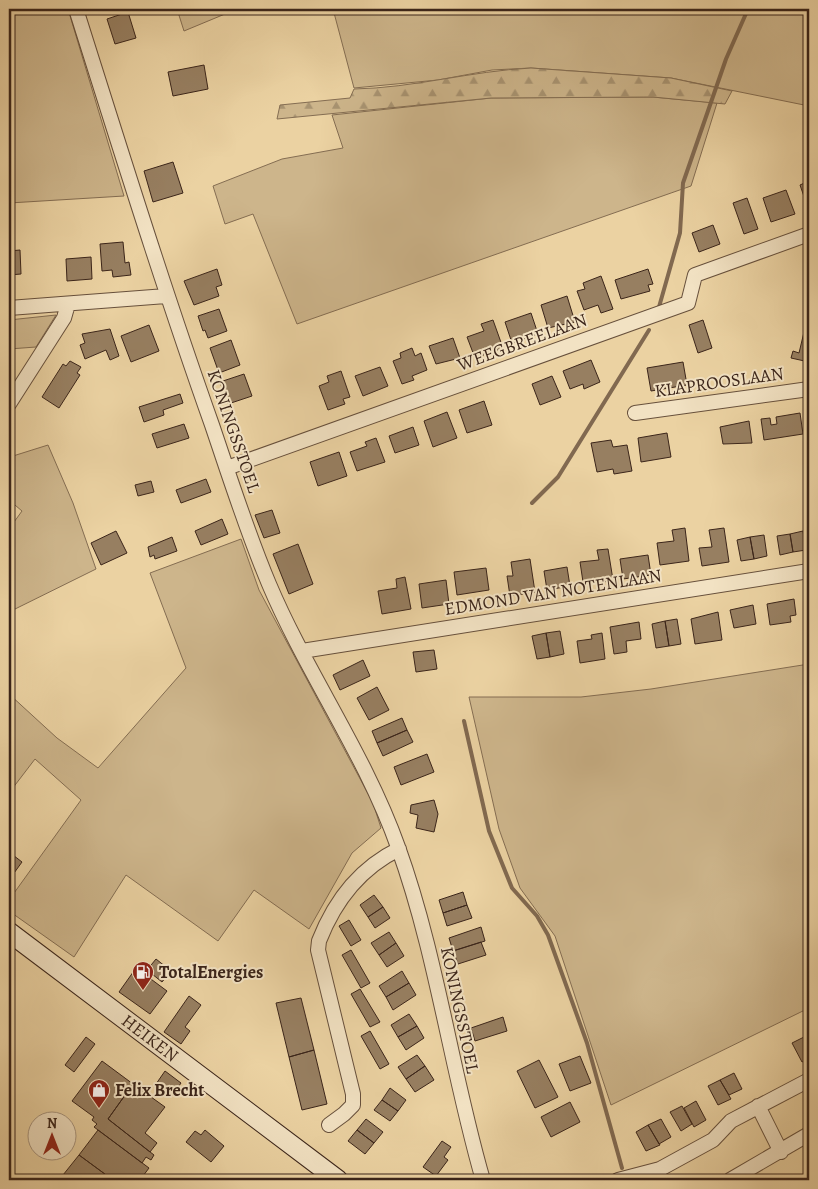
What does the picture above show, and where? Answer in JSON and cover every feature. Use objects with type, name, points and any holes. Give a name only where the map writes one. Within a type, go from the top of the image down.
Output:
[{"type":"main road","name":"HEIKEN","points":[[9,932],[338,1180]]},
{"type":"street","name":"KONINGSSTOEL","points":[[76,9],[166,296],[270,586],[302,651],[367,772],[382,804],[399,849],[426,943],[460,1096],[483,1180]]},
{"type":"street","name":"WEEGBREELAAN","points":[[227,468],[688,303],[695,275],[809,234]]},
{"type":"street","points":[[9,308],[166,296]]},
{"type":"street","points":[[9,404],[64,318],[68,304]]},
{"type":"street","name":"KLAPROOSLAAN","points":[[635,413],[809,388]]},
{"type":"street","name":"EDMOND VAN NOTENLAAN","points":[[302,651],[809,571]]},
{"type":"street","points":[[328,1125],[354,1105],[354,1094],[318,950],[319,941],[323,930],[351,884],[378,860],[399,849]]},
{"type":"street","points":[[618,1180],[660,1169],[713,1140],[731,1120],[809,1080]]},
{"type":"street","points":[[758,1106],[781,1152]]},
{"type":"street","points":[[730,1180],[809,1134]]},
{"type":"green space","points":[[9,9],[68,9],[124,196],[9,203]]},
{"type":"green space","points":[[177,9],[237,9],[184,31]]},
{"type":"green space","points":[[333,9],[809,9],[809,106],[671,78],[531,68],[492,70],[438,80],[354,88]]},
{"type":"green space","points":[[531,68],[671,78],[732,91],[725,104],[653,97],[491,98],[277,119],[280,105],[350,98],[354,89],[398,86],[486,72]]},
{"type":"green space","points":[[653,97],[717,103],[691,186],[297,324],[253,214],[225,224],[213,186],[282,159],[343,148],[332,115],[491,98]]},
{"type":"green space","points":[[56,315],[36,347],[9,349],[9,320]]},
{"type":"green space","points":[[48,445],[73,503],[96,569],[9,612],[9,590],[12,588],[9,574],[9,529],[22,511],[9,500],[9,453],[13,456]]},
{"type":"green space","points":[[241,539],[259,590],[373,803],[381,828],[352,853],[309,929],[254,890],[218,941],[126,875],[74,957],[9,911],[9,900],[81,800],[35,759],[9,793],[9,694],[57,738],[98,768],[186,668],[150,573]]},
{"type":"green space","points":[[809,664],[809,1008],[611,1105],[555,936],[520,888],[499,829],[469,697],[581,697],[651,689]]},
{"type":"building","points":[[128,12],[136,38],[115,44],[107,19]]},
{"type":"building","points":[[204,65],[208,89],[173,96],[168,72]]},
{"type":"building","points":[[173,162],[183,193],[153,202],[144,171]]},
{"type":"building","points":[[809,181],[809,208],[808,208],[800,185]]},
{"type":"building","points":[[786,190],[795,214],[771,222],[763,198]]},
{"type":"building","points":[[747,198],[758,229],[744,234],[733,203]]},
{"type":"building","points":[[713,225],[720,244],[699,252],[692,233]]},
{"type":"building","points":[[123,242],[125,263],[129,262],[131,275],[113,277],[112,270],[102,271],[100,244]]},
{"type":"building","points":[[20,250],[21,274],[9,275],[9,251]]},
{"type":"building","points":[[91,257],[92,279],[67,281],[66,259]]},
{"type":"building","points":[[217,269],[222,285],[216,287],[219,296],[194,305],[184,281]]},
{"type":"building","points":[[648,269],[653,284],[648,285],[650,291],[621,299],[615,280]]},
{"type":"building","points":[[601,276],[613,309],[601,313],[598,305],[584,310],[577,291],[585,289],[583,283]]},
{"type":"building","points":[[567,296],[575,322],[548,328],[541,305]]},
{"type":"building","points":[[219,309],[227,331],[208,338],[205,330],[203,331],[198,316]]},
{"type":"building","points":[[531,313],[538,334],[512,343],[505,322]]},
{"type":"building","points":[[493,320],[503,348],[475,358],[467,337],[484,331],[481,324]]},
{"type":"building","points":[[703,320],[712,348],[698,353],[689,325]]},
{"type":"building","points":[[149,325],[159,351],[131,362],[121,336]]},
{"type":"building","points":[[110,329],[119,356],[110,360],[106,350],[85,359],[80,345],[85,343],[82,334]]},
{"type":"building","points":[[804,332],[809,334],[809,362],[791,358],[793,351],[799,353]]},
{"type":"building","points":[[453,338],[460,358],[436,364],[429,346]]},
{"type":"building","points":[[231,340],[240,365],[219,373],[210,348]]},
{"type":"building","points":[[412,348],[415,356],[421,353],[427,370],[412,376],[414,380],[402,384],[393,361],[401,358],[400,353]]},
{"type":"building","points":[[591,360],[600,382],[584,389],[583,384],[570,389],[563,371]]},
{"type":"building","points":[[70,361],[81,367],[77,373],[80,375],[59,408],[42,397],[63,364],[66,366]]},
{"type":"building","points":[[683,362],[687,385],[651,391],[647,368]]},
{"type":"building","points":[[380,367],[388,386],[363,396],[355,376]]},
{"type":"building","points":[[341,371],[350,397],[343,399],[345,404],[328,410],[319,386],[329,382],[327,376]]},
{"type":"building","points":[[244,374],[252,396],[228,404],[220,382]]},
{"type":"building","points":[[552,376],[561,397],[540,405],[532,384]]},
{"type":"building","points":[[180,394],[183,403],[163,410],[164,415],[144,422],[139,407]]},
{"type":"building","points":[[484,401],[492,425],[467,433],[459,410]]},
{"type":"building","points":[[447,412],[457,438],[433,447],[424,421]]},
{"type":"building","points":[[800,413],[803,434],[764,440],[761,419],[770,418],[771,425],[777,424],[776,417]]},
{"type":"building","points":[[749,421],[752,443],[723,444],[720,427]]},
{"type":"building","points":[[184,424],[189,438],[157,448],[152,434]]},
{"type":"building","points":[[413,427],[419,445],[395,453],[389,436]]},
{"type":"building","points":[[667,433],[671,457],[641,462],[638,438]]},
{"type":"building","points":[[376,438],[385,462],[357,471],[350,452],[367,446],[365,442]]},
{"type":"building","points":[[611,440],[613,447],[627,445],[632,471],[614,474],[613,469],[597,472],[591,443]]},
{"type":"building","points":[[339,452],[347,476],[318,486],[310,462]]},
{"type":"building","points":[[206,479],[211,492],[181,503],[176,490]]},
{"type":"building","points":[[151,481],[154,492],[138,496],[135,485]]},
{"type":"building","points":[[272,510],[280,533],[264,538],[255,515]]},
{"type":"building","points":[[222,519],[228,534],[201,545],[195,531]]},
{"type":"building","points":[[685,528],[689,561],[660,565],[657,543],[674,541],[672,530]]},
{"type":"building","points":[[724,528],[729,562],[702,566],[699,548],[712,547],[709,530]]},
{"type":"building","points":[[116,531],[127,553],[101,565],[91,543]]},
{"type":"building","points":[[803,531],[806,550],[793,552],[790,534]]},
{"type":"building","points":[[790,534],[793,552],[780,555],[777,536]]},
{"type":"building","points":[[764,535],[767,556],[754,559],[750,537]]},
{"type":"building","points":[[172,537],[177,551],[155,559],[154,555],[150,557],[148,547]]},
{"type":"building","points":[[750,537],[754,559],[741,561],[737,540]]},
{"type":"building","points":[[298,544],[313,584],[289,594],[273,554]]},
{"type":"building","points":[[608,549],[613,580],[604,582],[603,578],[583,582],[580,562],[599,560],[597,550]]},
{"type":"building","points":[[648,555],[651,575],[623,579],[620,559]]},
{"type":"building","points":[[530,559],[535,592],[510,596],[507,576],[513,576],[511,562]]},
{"type":"building","points":[[567,567],[570,586],[547,590],[544,571]]},
{"type":"building","points":[[486,568],[489,590],[457,595],[454,572]]},
{"type":"building","points":[[405,577],[411,609],[382,614],[378,591],[397,588],[396,579]]},
{"type":"building","points":[[446,580],[449,604],[422,608],[419,584]]},
{"type":"building","points":[[794,599],[796,615],[790,616],[791,622],[770,625],[767,604]]},
{"type":"building","points":[[753,605],[756,624],[734,628],[730,610]]},
{"type":"building","points":[[718,612],[722,640],[695,644],[691,619]]},
{"type":"building","points":[[677,619],[681,644],[669,646],[665,621]]},
{"type":"building","points":[[665,621],[669,646],[656,648],[652,624]]},
{"type":"building","points":[[639,622],[641,639],[626,641],[627,652],[614,654],[610,627]]},
{"type":"building","points":[[560,631],[564,654],[550,657],[546,633]]},
{"type":"building","points":[[546,633],[550,657],[537,659],[532,636]]},
{"type":"building","points":[[602,633],[605,659],[580,663],[577,641],[592,639],[591,635]]},
{"type":"building","points":[[434,650],[437,669],[416,672],[413,652]]},
{"type":"building","points":[[363,660],[370,676],[340,690],[333,675]]},
{"type":"building","points":[[377,687],[389,710],[369,720],[357,698]]},
{"type":"building","points":[[402,718],[407,730],[377,743],[372,731]]},
{"type":"building","points":[[407,730],[413,742],[383,756],[377,743]]},
{"type":"building","points":[[427,754],[434,772],[401,785],[394,767]]},
{"type":"building","points":[[434,800],[438,814],[434,832],[416,828],[418,815],[410,813],[411,805]]},
{"type":"building","points":[[9,852],[22,862],[9,880]]},
{"type":"building","points":[[463,892],[467,905],[443,913],[439,900]]},
{"type":"building","points":[[374,895],[383,907],[368,917],[360,905]]},
{"type":"building","points":[[467,905],[472,918],[447,926],[443,913]]},
{"type":"building","points":[[383,907],[390,918],[375,928],[368,917]]},
{"type":"building","points":[[349,920],[361,940],[351,946],[339,926]]},
{"type":"building","points":[[481,927],[485,941],[453,951],[449,938]]},
{"type":"building","points":[[389,932],[396,943],[379,955],[371,943]]},
{"type":"building","points":[[481,942],[486,955],[458,964],[453,951]]},
{"type":"building","points":[[396,943],[404,956],[387,967],[379,955]]},
{"type":"building","points":[[351,950],[370,983],[361,988],[342,955]]},
{"type":"building","points":[[156,959],[171,971],[162,982],[147,970]]},
{"type":"building","name":"TotalEnergies","points":[[136,968],[167,991],[150,1014],[119,992]]},
{"type":"building","points":[[402,971],[409,983],[386,997],[379,986]]},
{"type":"building","points":[[409,983],[416,995],[393,1010],[386,997]]},
{"type":"building","points":[[360,989],[380,1022],[370,1027],[351,994]]},
{"type":"building","points":[[189,996],[201,1005],[185,1027],[190,1031],[181,1044],[164,1032]]},
{"type":"building","points":[[301,998],[314,1050],[289,1057],[276,1003]]},
{"type":"building","points":[[409,1014],[417,1026],[398,1037],[391,1025]]},
{"type":"building","points":[[503,1017],[507,1031],[475,1041],[471,1028]]},
{"type":"building","points":[[417,1026],[424,1038],[406,1050],[398,1037]]},
{"type":"building","points":[[370,1031],[389,1064],[380,1069],[361,1036]]},
{"type":"building","points":[[806,1036],[809,1042],[809,1059],[802,1062],[792,1043]]},
{"type":"building","points":[[86,1037],[95,1044],[74,1072],[65,1065]]},
{"type":"building","points":[[314,1050],[327,1104],[302,1110],[289,1057]]},
{"type":"building","points":[[417,1055],[425,1066],[406,1079],[398,1067]]},
{"type":"building","points":[[580,1056],[591,1083],[570,1091],[559,1064]]},
{"type":"building","points":[[539,1060],[558,1097],[535,1108],[517,1071]]},
{"type":"building","name":"Felix Brecht","points":[[102,1061],[133,1084],[108,1119],[154,1155],[151,1160],[146,1157],[142,1163],[94,1127],[97,1124],[92,1120],[94,1117],[72,1101]]},
{"type":"building","points":[[425,1066],[434,1080],[415,1092],[406,1079]]},
{"type":"building","points":[[165,1071],[181,1083],[172,1096],[156,1084]]},
{"type":"building","points":[[734,1073],[742,1089],[729,1095],[720,1080]]},
{"type":"building","points":[[720,1080],[731,1099],[718,1105],[708,1086]]},
{"type":"building","points":[[133,1084],[165,1107],[145,1133],[157,1143],[150,1152],[108,1119]]},
{"type":"building","points":[[390,1088],[406,1100],[398,1111],[382,1100]]},
{"type":"building","points":[[382,1100],[398,1111],[390,1121],[374,1110]]},
{"type":"building","points":[[696,1101],[706,1120],[694,1127],[684,1108]]},
{"type":"building","points":[[570,1102],[580,1122],[551,1137],[541,1117]]},
{"type":"building","points":[[682,1106],[692,1124],[681,1131],[670,1112]]},
{"type":"building","points":[[366,1119],[383,1132],[374,1143],[357,1130]]},
{"type":"building","points":[[661,1119],[671,1137],[659,1144],[648,1125]]},
{"type":"building","points":[[648,1125],[660,1145],[646,1151],[636,1132]]},
{"type":"building","points":[[98,1130],[149,1168],[140,1180],[113,1180],[79,1155]]},
{"type":"building","points":[[205,1130],[224,1146],[211,1162],[186,1142],[195,1131],[201,1135]]},
{"type":"building","points":[[357,1130],[374,1143],[365,1154],[348,1141]]},
{"type":"building","points":[[442,1141],[451,1147],[444,1157],[448,1160],[436,1176],[423,1167]]},
{"type":"building","points":[[79,1155],[113,1180],[59,1180],[73,1162],[78,1162]]},
{"type":"waterway","points":[[659,307],[680,233],[683,183],[726,59],[748,9]]},
{"type":"waterway","points":[[532,503],[558,477],[649,330]]},
{"type":"waterway","points":[[464,721],[489,831],[512,888],[537,916],[548,935],[587,1043],[622,1168]]},
{"type":"place","name":"TotalEnergies","points":[[143,991]]},
{"type":"place","name":"Felix Brecht","points":[[99,1109]]}]
